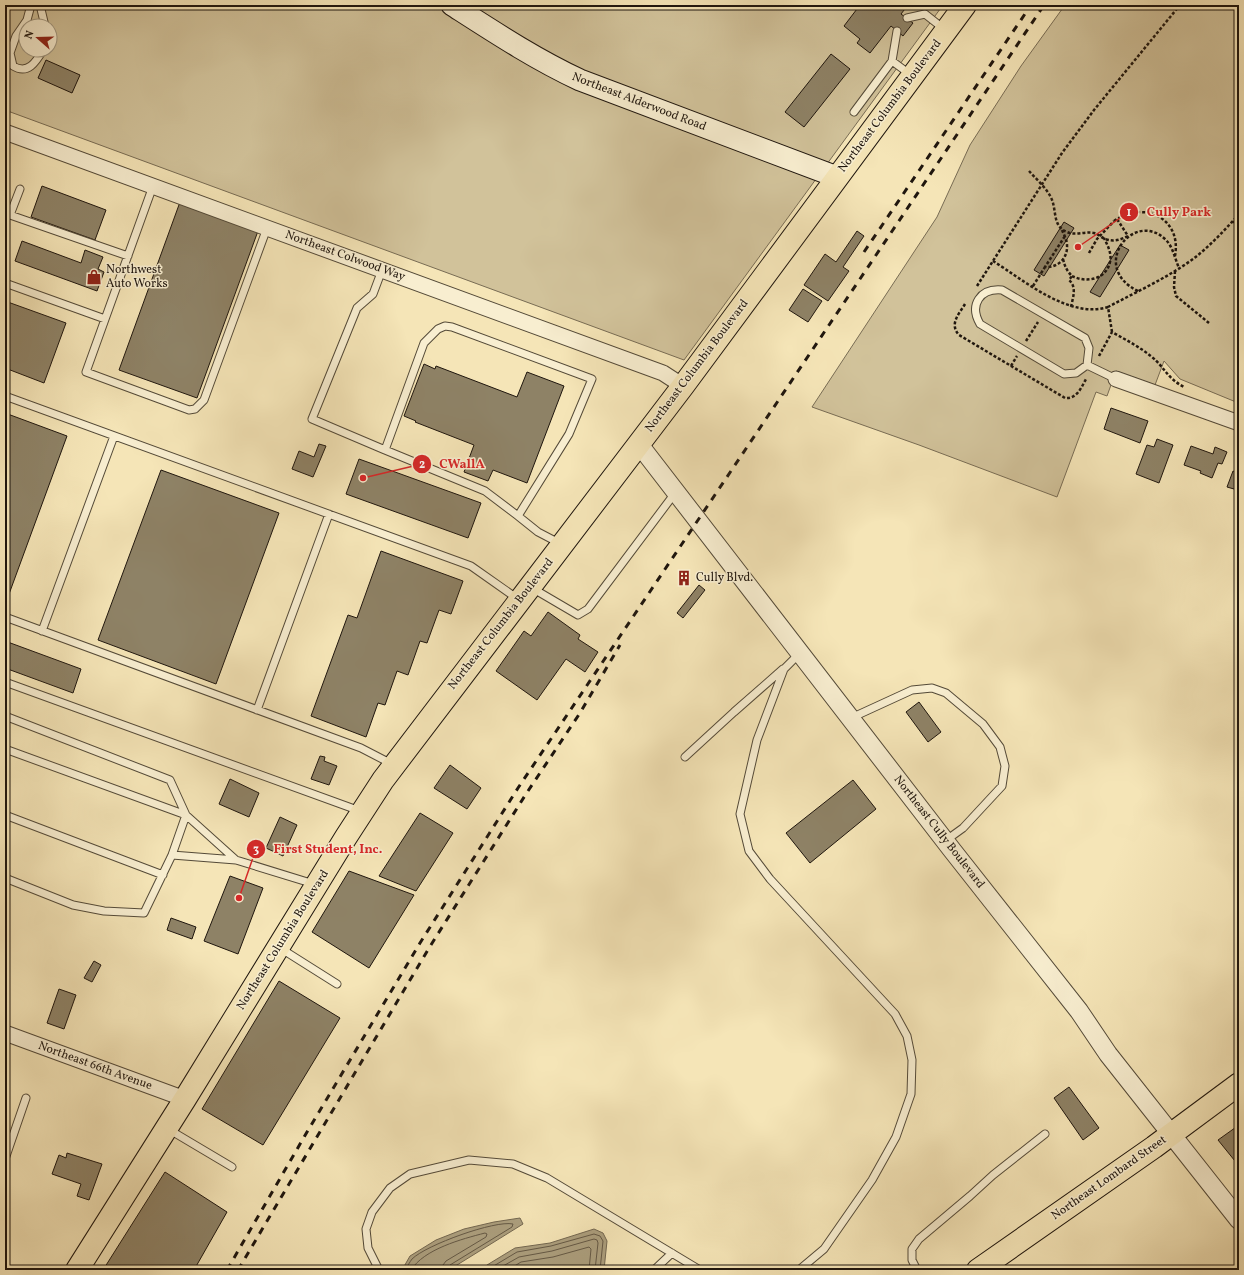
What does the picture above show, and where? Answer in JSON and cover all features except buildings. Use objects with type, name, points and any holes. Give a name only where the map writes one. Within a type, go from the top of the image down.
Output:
[{"type":"main road","name":"Northeast Alderwood Road","points":[[452,5],[553,68],[580,80],[837,177]]},
{"type":"main road","name":"Northeast Columbia Boulevard","points":[[76,1270],[166,1128],[316,885],[362,812],[394,765],[683,386],[965,5]]},
{"type":"main road","name":"Northeast Lombard Street","points":[[978,1270],[1172,1134],[1239,1084]]},
{"type":"street","name":"Northeast Colwood Way","points":[[5,132],[664,373],[683,386]]},
{"type":"street","points":[[1116,379],[1239,423]]},
{"type":"street","name":"Northeast Cully Boulevard","points":[[638,444],[1079,1012],[1108,1054],[1239,1220]]},
{"type":"street","name":"Northeast 66th Avenue","points":[[5,1033],[184,1099]]},
{"type":"lane","points":[[28,18],[31,5]]},
{"type":"lane","points":[[40,5],[43,18]]},
{"type":"lane","points":[[907,18],[925,14],[946,31]]},
{"type":"lane","points":[[854,112],[892,60],[897,31]]},
{"type":"lane","points":[[18,33],[10,53],[13,66],[18,69],[29,68],[38,58]]},
{"type":"lane","points":[[892,60],[912,76]]},
{"type":"lane","points":[[153,186],[86,372],[189,410],[195,409],[204,400],[267,228]]},
{"type":"lane","points":[[20,189],[10,215],[128,256]]},
{"type":"lane","points":[[382,270],[373,294],[357,308],[312,419],[485,491],[538,532],[562,545]]},
{"type":"lane","points":[[5,283],[105,319]]},
{"type":"lane","points":[[995,289],[1002,290],[1085,338],[1089,348],[1090,366],[1076,373],[1064,374],[1021,349],[980,324],[975,312],[978,299],[988,291],[995,289]]},
{"type":"lane","points":[[385,450],[424,343],[438,329],[445,326],[452,327],[592,379],[569,434],[518,516]]},
{"type":"lane","points":[[1090,366],[1116,379]]},
{"type":"lane","points":[[5,396],[471,566],[525,594],[578,615],[588,610],[676,493]]},
{"type":"lane","points":[[42,631],[114,436]]},
{"type":"lane","points":[[257,710],[329,514]]},
{"type":"lane","points":[[5,618],[362,748],[394,765]]},
{"type":"lane","points":[[685,757],[800,653]]},
{"type":"lane","points":[[784,669],[757,740],[740,814],[749,851],[770,879],[895,1014],[907,1036],[912,1060],[911,1094],[896,1137],[872,1180],[824,1249],[799,1270]]},
{"type":"lane","points":[[5,682],[362,812]]},
{"type":"lane","points":[[851,718],[912,690],[932,688],[946,694],[983,724],[1000,747],[1005,766],[1002,786],[963,828],[945,841]]},
{"type":"lane","points":[[5,716],[170,780],[186,815],[172,855],[144,913],[104,911],[73,904],[5,878]]},
{"type":"lane","points":[[5,749],[186,815],[236,860]]},
{"type":"lane","points":[[5,816],[163,875]]},
{"type":"lane","points":[[172,855],[236,860],[316,885]]},
{"type":"lane","points":[[278,946],[337,984]]},
{"type":"lane","points":[[5,1159],[26,1098]]},
{"type":"lane","points":[[166,1128],[232,1167]]},
{"type":"lane","points":[[917,1270],[912,1260],[912,1249],[919,1239],[970,1196],[992,1175],[1045,1134]]},
{"type":"lane","points":[[379,1270],[368,1248],[366,1230],[372,1212],[390,1188],[410,1174],[469,1160],[513,1164],[547,1178],[700,1270]]},
{"type":"lane","points":[[654,1270],[672,1253]]},
{"type":"path","points":[[976,287],[1062,153],[1094,110],[1180,5]]},
{"type":"path","points":[[1029,171],[1042,185],[1053,203],[1056,220],[1065,236],[1068,246],[1063,260],[1064,266],[1072,276],[1087,281],[1102,275],[1110,262],[1110,254],[1104,238]]},
{"type":"path","points":[[1089,253],[1097,239],[1116,220],[1125,214],[1136,211],[1148,212],[1159,217],[1168,224],[1174,235],[1177,246],[1175,258]]},
{"type":"path","points":[[993,261],[1033,287],[1071,307],[1098,310],[1108,307],[1138,291],[1175,271],[1193,259],[1239,214]]},
{"type":"path","points":[[1116,220],[1128,236]]},
{"type":"path","points":[[1232,222],[1239,222]]},
{"type":"path","points":[[1062,230],[1072,234],[1087,232],[1112,240],[1120,240],[1137,232],[1147,231],[1157,234],[1166,240],[1172,248],[1179,268]]},
{"type":"path","points":[[1033,287],[1065,236]]},
{"type":"path","points":[[1128,236],[1121,244],[1117,253],[1116,263],[1122,281],[1138,291]]},
{"type":"path","points":[[1046,266],[1052,267],[1063,260]]},
{"type":"path","points":[[1175,271],[1174,287],[1176,296],[1208,323]]},
{"type":"path","points":[[1071,307],[1074,292],[1072,283],[1069,280],[1072,276]]},
{"type":"path","points":[[1011,366],[1052,298]]},
{"type":"path","points":[[968,300],[955,322],[954,326],[957,332],[1062,397],[1068,398],[1077,394],[1090,366],[1112,332],[1108,307]]},
{"type":"path","points":[[1112,332],[1139,347],[1154,358],[1176,383],[1188,389]]},
{"type":"shaded area","points":[[5,5],[943,5],[684,360],[5,110]]},
{"type":"shaded area","points":[[1065,5],[1239,5],[1239,392],[1236,402],[1180,379],[1164,361],[1155,385],[1116,371],[1107,396],[1096,392],[1057,497],[919,445],[812,407],[937,217],[970,145],[1021,66]]},
{"type":"water","points":[[520,1218],[523,1224],[449,1270],[402,1270],[410,1256],[436,1240],[464,1229]]},
{"type":"water","points":[[594,1229],[603,1233],[607,1241],[604,1270],[481,1270],[515,1248],[550,1243]]},
{"type":"railway","points":[[864,252],[1031,5]]},
{"type":"railway","points":[[227,1270],[307,1132],[420,943],[518,788],[1044,5]]},
{"type":"railway","points":[[238,1270],[429,948],[526,794],[580,713],[620,645]]},
{"type":"place","name":"Cully Park","points":[[1078,247]]},
{"type":"place","name":"Northwest Auto Works","points":[[94,277]]},
{"type":"place","name":"CWallA","points":[[363,478]]},
{"type":"place","name":"Cully Blvd.","points":[[684,578]]},
{"type":"place","name":"First Student, Inc.","points":[[239,898]]}]
